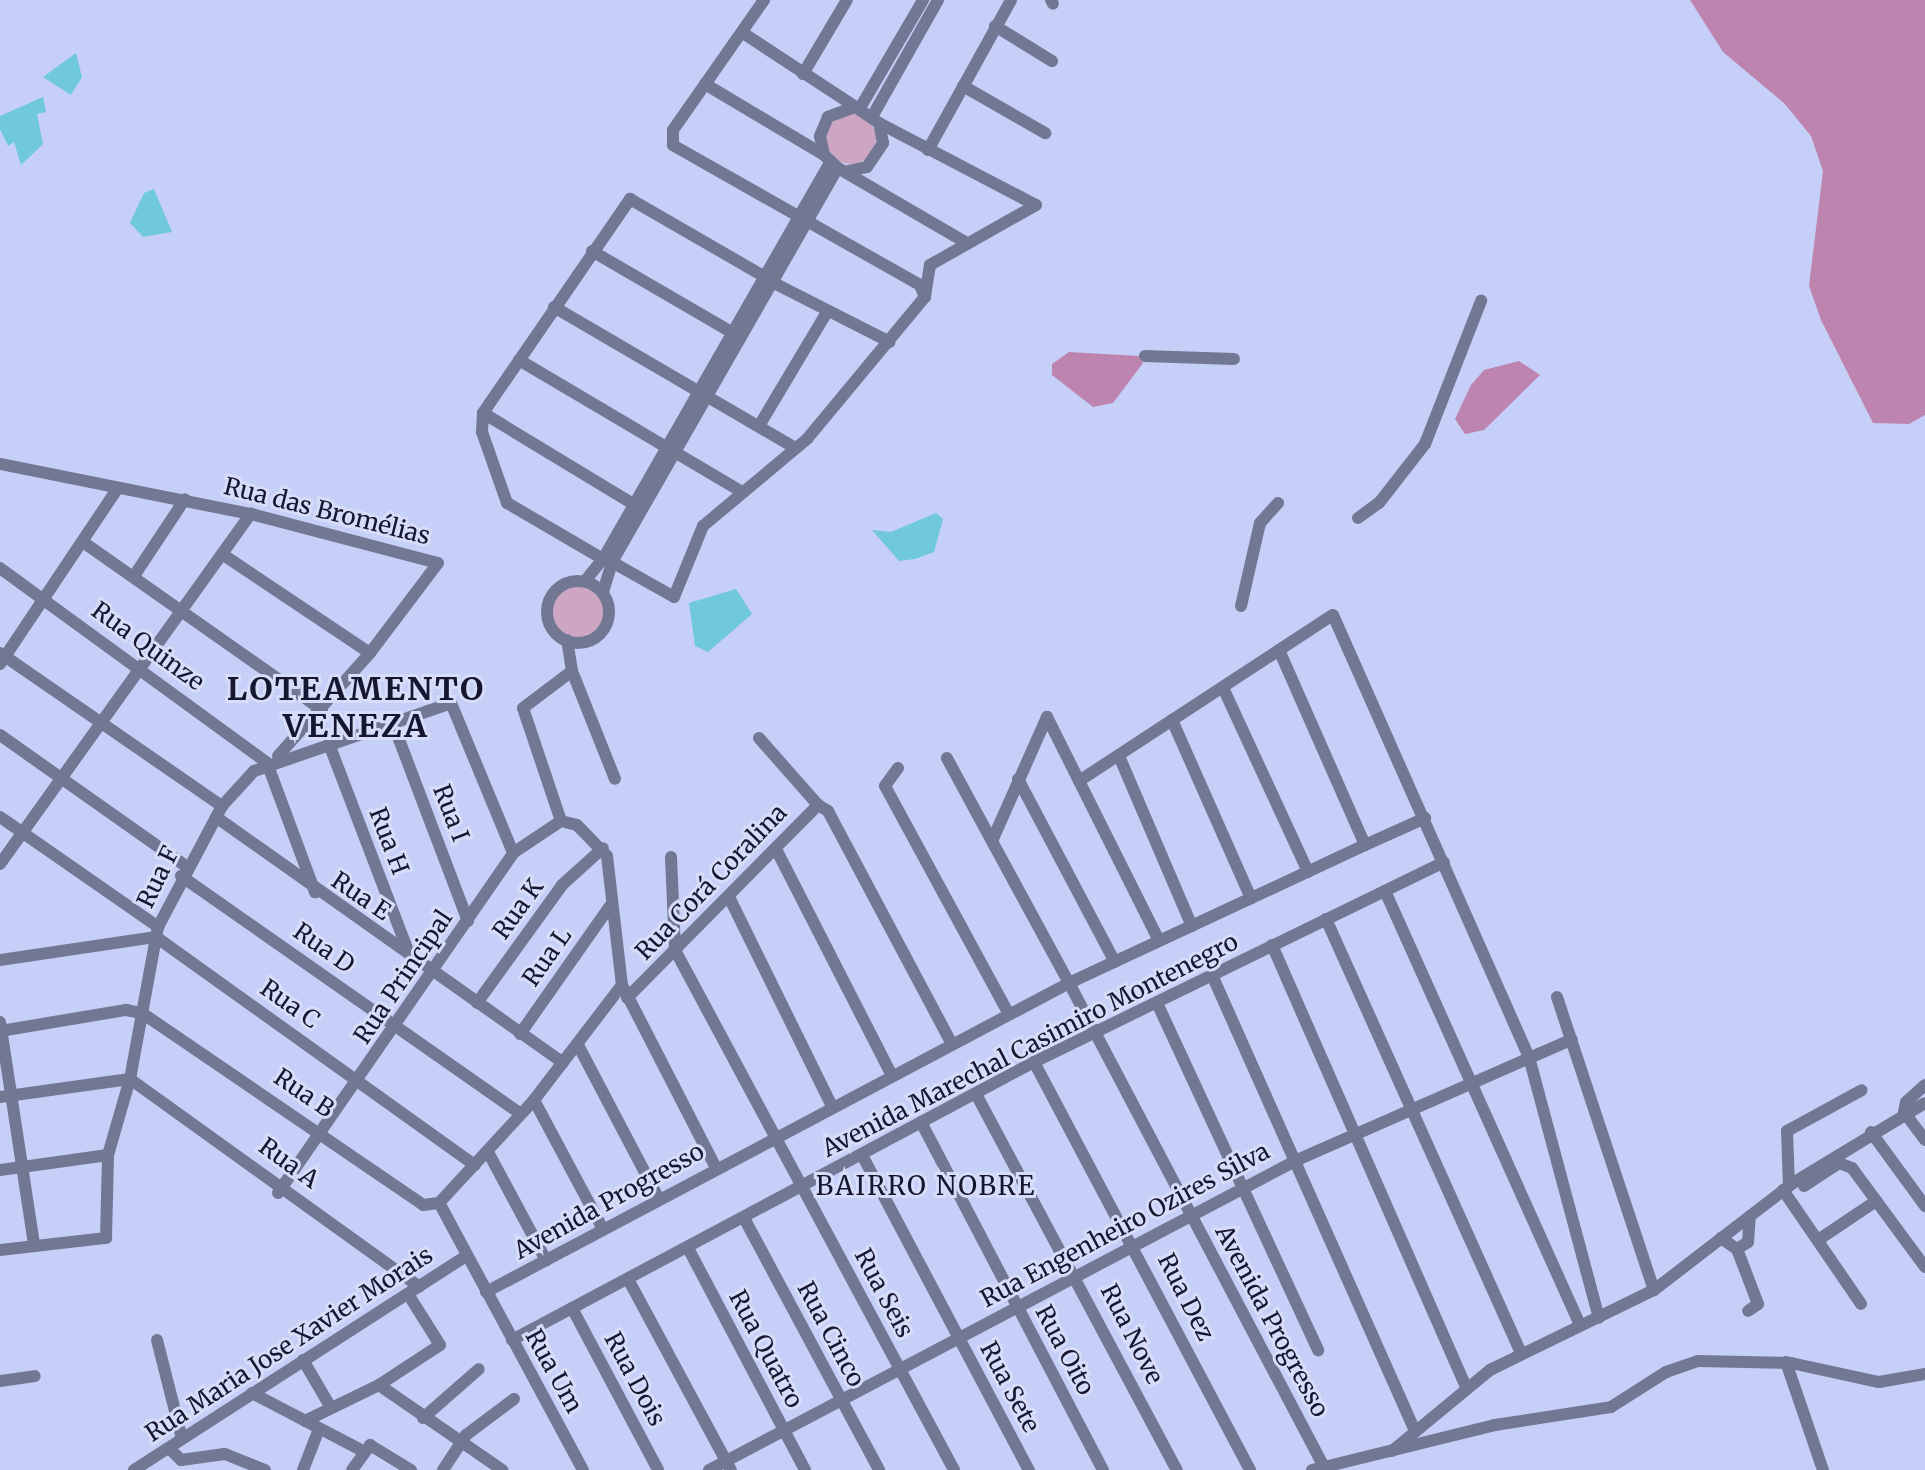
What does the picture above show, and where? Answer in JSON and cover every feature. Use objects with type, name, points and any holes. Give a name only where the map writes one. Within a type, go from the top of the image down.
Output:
[{"type":"street","points":[[764,0],[673,130],[673,145],[802,221],[920,285],[925,297]]},
{"type":"street","points":[[803,74],[847,0]]},
{"type":"street","points":[[858,108],[923,0]]},
{"type":"street","points":[[835,164],[867,167],[881,152],[876,119],[938,0]]},
{"type":"street","points":[[928,150],[1011,0]]},
{"type":"street","points":[[995,26],[1052,61]]},
{"type":"street","points":[[743,33],[803,74],[928,150],[1036,205],[965,242],[930,265],[925,297],[890,342],[807,439],[792,446],[697,536],[674,597],[507,503],[482,432],[483,413],[630,199],[827,312],[890,342]]},
{"type":"street","points":[[705,84],[965,242]]},
{"type":"street","points":[[963,86],[1045,133]]},
{"type":"street","points":[[608,561],[585,581],[563,584],[549,600],[549,622],[567,640],[583,643],[602,632],[610,612],[603,592],[608,561],[835,164],[822,126],[835,111],[858,108]]},
{"type":"street","points":[[592,251],[737,336]]},
{"type":"street","points":[[1358,518],[1379,503],[1425,444],[1444,409],[1481,301]]},
{"type":"street","points":[[554,307],[792,446]]},
{"type":"street","points":[[759,426],[827,312]]},
{"type":"street","points":[[1145,356],[1234,359]]},
{"type":"street","points":[[519,360],[742,492]]},
{"type":"street","points":[[483,413],[638,507]]},
{"type":"street","name":"Rua das Bromélias","points":[[0,464],[117,489],[185,499],[438,563],[322,710],[271,761]]},
{"type":"street","points":[[2,658],[117,489]]},
{"type":"street","points":[[134,576],[185,499]]},
{"type":"street","points":[[1241,606],[1260,523],[1278,503]]},
{"type":"street","points":[[0,864],[64,779],[251,514]]},
{"type":"street","points":[[83,542],[322,710]]},
{"type":"street","points":[[222,554],[370,653]]},
{"type":"street","name":"Rua Quinze","points":[[0,568],[271,761]]},
{"type":"street","points":[[585,581],[603,592]]},
{"type":"street","points":[[1079,781],[1172,720],[1225,692],[1326,617],[1336,618],[1529,1057],[1599,1318]]},
{"type":"street","points":[[567,640],[572,671],[615,779]]},
{"type":"street","points":[[1279,650],[1365,845]]},
{"type":"street","name":"Rua E","points":[[2,658],[103,723],[219,811],[315,892],[563,1063]]},
{"type":"street","points":[[572,671],[523,708],[561,821],[577,825],[603,848],[622,985],[716,1168]]},
{"type":"street","points":[[1225,692],[1308,872]]},
{"type":"street","name":"Rua F","points":[[34,1244],[106,1238],[108,1155],[130,1079],[157,932],[184,871],[219,811],[271,761],[447,703],[460,713],[513,853]]},
{"type":"street","points":[[992,841],[1047,717],[1159,941]]},
{"type":"street","points":[[1172,720],[1251,898]]},
{"type":"street","name":"Rua I","points":[[392,721],[468,921]]},
{"type":"street","name":"Rua D","points":[[0,735],[520,1113]]},
{"type":"street","points":[[759,738],[823,808],[952,1044]]},
{"type":"street","name":"Rua H","points":[[329,744],[409,954]]},
{"type":"street","points":[[1119,756],[1192,926]]},
{"type":"street","name":"Avenida Progresso","points":[[947,758],[1191,1215],[1318,1468]]},
{"type":"street","points":[[271,761],[315,892]]},
{"type":"street","points":[[898,768],[885,786],[1009,1014]]},
{"type":"street","points":[[1018,779],[1115,962]]},
{"type":"street","name":"Rua Corá Coralina","points":[[627,998],[776,849],[823,808]]},
{"type":"street","name":"Rua C","points":[[0,817],[475,1165]]},
{"type":"street","name":"Avenida Progresso","points":[[486,1292],[776,1135],[1069,983],[1425,818]]},
{"type":"street","name":"Rua Principal","points":[[281,1189],[397,1026],[513,853],[561,821]]},
{"type":"street","name":"Rua K","points":[[477,1003],[562,885],[603,848]]},
{"type":"street","points":[[776,849],[892,1076]]},
{"type":"street","points":[[671,857],[675,950]]},
{"type":"street","name":"Avenida Marechal Casimiro Montenegro","points":[[512,1340],[1034,1062],[1444,862]]},
{"type":"street","points":[[1385,891],[1580,1325]]},
{"type":"street","points":[[729,897],[832,1106]]},
{"type":"street","name":"Rua L","points":[[520,1034],[610,906]]},
{"type":"street","points":[[1326,919],[1521,1353]]},
{"type":"street","points":[[0,960],[157,932]]},
{"type":"street","points":[[1272,945],[1466,1386]]},
{"type":"street","name":"Rua Seis","points":[[675,950],[954,1470]]},
{"type":"street","points":[[1212,975],[1297,1160],[1415,1431]]},
{"type":"street","points":[[467,1255],[439,1203],[534,1100],[622,985]]},
{"type":"street","points":[[1557,997],[1654,1290]]},
{"type":"street","points":[[1157,1003],[1318,1350]]},
{"type":"street","points":[[0,1250],[34,1244],[5,1096],[0,1028],[142,1013]]},
{"type":"street","name":"Rua B","points":[[142,1013],[322,1132],[423,1205],[439,1203]]},
{"type":"street","name":"Rua Engenheiro Ozires Silva","points":[[709,1470],[728,1465],[841,1399],[1244,1186],[1572,1039]]},
{"type":"street","points":[[578,1045],[659,1199]]},
{"type":"street","name":"Rua Dez","points":[[1034,1062],[1134,1244],[1250,1470]]},
{"type":"street","points":[[5,1096],[130,1079]]},
{"type":"street","name":"Rua A","points":[[130,1079],[413,1290],[441,1343],[379,1385]]},
{"type":"street","points":[[1925,1085],[1906,1102],[1904,1112],[1925,1140]]},
{"type":"street","points":[[1861,1304],[1787,1191],[1787,1131],[1862,1090]]},
{"type":"street","name":"Rua Nove","points":[[976,1094],[1076,1274],[1177,1470]]},
{"type":"street","points":[[534,1100],[603,1229]]},
{"type":"street","points":[[1392,1451],[1466,1386],[1521,1353],[1654,1290],[1750,1216],[1871,1132],[1925,1103]]},
{"type":"street","name":"Rua Oito","points":[[921,1122],[1103,1470]]},
{"type":"street","points":[[1871,1132],[1925,1206]]},
{"type":"street","points":[[488,1152],[546,1260]]},
{"type":"street","points":[[0,1170],[108,1155]]},
{"type":"street","name":"Rua Sete","points":[[862,1155],[1029,1470]]},
{"type":"street","points":[[1787,1191],[1839,1163],[1852,1168],[1925,1267]]},
{"type":"street","points":[[1818,1240],[1876,1201]]},
{"type":"street","points":[[1737,1249],[1748,1242],[1750,1216]]},
{"type":"street","name":"Rua Cinco","points":[[744,1218],[879,1470]]},
{"type":"street","points":[[1721,1238],[1737,1249],[1758,1304],[1748,1311]]},
{"type":"street","name":"Rua Quatro","points":[[688,1248],[805,1470]]},
{"type":"street","name":"Rua Maria Jose Xavier Morais","points":[[134,1470],[467,1255]]},
{"type":"street","name":"Rua Um","points":[[467,1255],[583,1470]]},
{"type":"street","points":[[628,1279],[728,1465]]},
{"type":"street","name":"Rua Dois","points":[[572,1308],[658,1470]]},
{"type":"street","points":[[157,1340],[182,1439]]},
{"type":"street","points":[[303,1360],[330,1406]]},
{"type":"street","points":[[1318,1468],[1611,1407],[1681,1364],[1786,1362],[1879,1382],[1925,1374]]},
{"type":"street","points":[[1786,1362],[1823,1470]]},
{"type":"street","points":[[423,1418],[479,1369]]},
{"type":"street","points":[[0,1381],[35,1376]]},
{"type":"street","points":[[305,1421],[330,1406],[379,1385],[502,1470]]},
{"type":"street","points":[[252,1393],[402,1468]]},
{"type":"street","points":[[443,1470],[460,1443],[514,1399]]},
{"type":"street","points":[[303,1470],[319,1429]]},
{"type":"street","points":[[169,1448],[181,1460],[225,1454],[265,1470]]},
{"type":"street","points":[[352,1470],[367,1448]]},
{"type":"shaded area","points":[[1690,0],[1925,0],[1925,415],[1909,424],[1873,423],[1821,320],[1809,286],[1823,171],[1811,136],[1784,103],[1723,52]]},
{"type":"shaded area","points":[[76,53],[82,77],[71,95],[43,77]]},
{"type":"shaded area","points":[[43,97],[46,112],[37,114],[43,144],[21,165],[14,142],[8,146],[0,129],[0,116]]},
{"type":"shaded area","points":[[851,114],[869,121],[876,139],[869,157],[851,164],[833,157],[826,139],[833,121]]},
{"type":"shaded area","points":[[154,189],[172,232],[143,237],[130,223],[144,193]]},
{"type":"shaded area","points":[[1069,352],[1139,356],[1143,363],[1113,403],[1093,407],[1052,375],[1052,364]]},
{"type":"shaded area","points":[[1519,361],[1540,375],[1484,430],[1465,434],[1455,419],[1471,385],[1484,370]]},
{"type":"shaded area","points":[[936,513],[943,519],[934,552],[915,559],[899,561],[872,530],[891,532]]},
{"type":"shaded area","points":[[578,586],[597,593],[604,612],[597,631],[578,638],[559,631],[552,612],[559,593]]},
{"type":"shaded area","points":[[736,589],[752,614],[708,652],[695,646],[689,603]]},
{"type":"district","name":"LOTEAMENTO VENEZA","points":[[356,708]]},
{"type":"district","name":"BAIRRO NOBRE","points":[[926,1186]]}]
